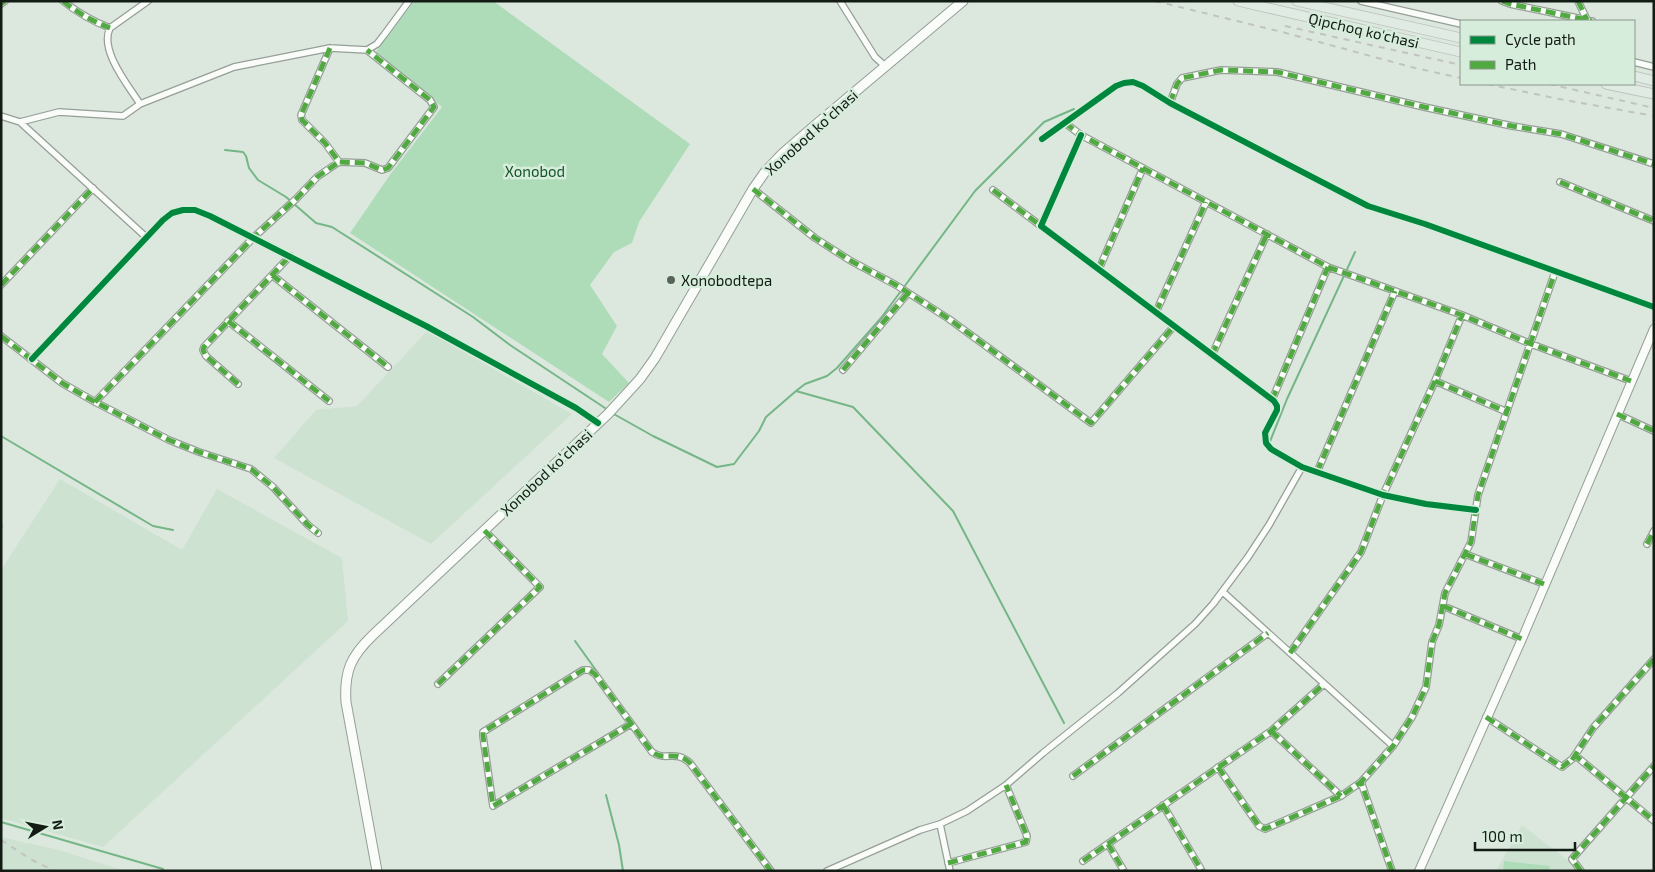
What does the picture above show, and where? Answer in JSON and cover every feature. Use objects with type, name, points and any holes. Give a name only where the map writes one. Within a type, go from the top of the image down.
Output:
[{"type":"main road","name":"Xonobod koʻchasi","points":[[377,871],[347,712],[345,692],[348,670],[355,656],[365,642],[610,412],[634,386],[650,365],[764,172],[781,154],[963,1]]},
{"type":"main road","name":"Qipchoq ko'chasi","points":[[1238,1],[1460,52]]},
{"type":"main road","name":"Qipchoq ko'chasi","points":[[1297,1],[1460,38]]},
{"type":"main road","points":[[1635,76],[1654,81]]},
{"type":"main road","points":[[1611,85],[1654,94]]},
{"type":"street","points":[[1,4],[5,1]]},
{"type":"street","points":[[63,1],[76,12],[110,28]]},
{"type":"street","points":[[140,104],[108,48],[107,34],[110,28],[148,1]]},
{"type":"street","points":[[20,122],[59,112],[123,116],[140,104],[234,67],[330,48],[367,50],[377,44],[409,1]]},
{"type":"street","points":[[840,1],[875,57],[885,66]]},
{"type":"street","points":[[1361,1],[1460,24]]},
{"type":"street","points":[[1502,1],[1586,20]]},
{"type":"street","points":[[1578,1],[1589,20]]},
{"type":"street","points":[[330,48],[301,115],[302,120],[325,143],[339,162]]},
{"type":"street","points":[[94,402],[254,237],[293,202],[317,177],[339,162],[365,163],[379,170],[388,168],[434,107],[430,100],[367,50]]},
{"type":"street","points":[[1635,62],[1654,67]]},
{"type":"street","points":[[1170,103],[1177,84],[1182,78],[1221,70],[1277,72],[1434,109],[1512,126],[1561,134],[1654,164]]},
{"type":"street","points":[[1042,139],[1116,86],[1132,82],[1143,86],[1170,103],[1368,206],[1425,224],[1654,307]]},
{"type":"street","points":[[1,116],[20,122],[146,237]]},
{"type":"street","points":[[1065,123],[1080,135],[1328,267],[1462,315],[1530,344],[1631,381]]},
{"type":"street","points":[[1041,226],[1080,135]]},
{"type":"street","points":[[1098,269],[1143,168]]},
{"type":"street","points":[[1560,182],[1654,221]]},
{"type":"street","points":[[1,285],[93,188]]},
{"type":"street","points":[[753,190],[815,238],[851,261],[908,292],[949,319],[1091,423],[1174,326]]},
{"type":"street","points":[[994,190],[1272,400],[1277,406],[1265,433],[1266,443],[1271,449],[1302,467],[1383,495],[1426,504],[1476,510]]},
{"type":"street","points":[[1156,312],[1206,202]]},
{"type":"street","points":[[32,359],[163,220],[172,213],[195,210],[254,237],[426,326],[576,408],[598,423]]},
{"type":"street","points":[[1212,355],[1267,234]]},
{"type":"street","points":[[238,384],[206,356],[203,350],[290,256]]},
{"type":"street","points":[[1272,400],[1328,267]]},
{"type":"street","points":[[1218,767],[1259,826],[1265,830],[1341,796],[1361,782],[1393,746],[1412,717],[1426,687],[1432,642],[1439,625],[1445,593],[1471,542],[1478,495],[1555,272]]},
{"type":"street","points":[[272,275],[388,368]]},
{"type":"street","points":[[1317,472],[1395,291]]},
{"type":"street","points":[[843,370],[908,292]]},
{"type":"street","points":[[1290,653],[1362,552],[1383,495],[1435,381],[1462,315]]},
{"type":"street","points":[[228,321],[329,401]]},
{"type":"street","points":[[1419,871],[1522,639],[1654,329]]},
{"type":"street","points":[[1,336],[62,383],[94,402],[169,440],[251,469],[273,487],[308,525],[318,532]]},
{"type":"street","points":[[1435,381],[1507,412]]},
{"type":"street","points":[[1617,414],[1654,431]]},
{"type":"street","points":[[827,871],[967,811],[1006,785],[1118,693],[1195,624],[1223,592],[1269,525],[1302,467]]},
{"type":"street","points":[[438,684],[540,587],[484,530]]},
{"type":"street","points":[[1647,544],[1654,531]]},
{"type":"street","points":[[1465,554],[1544,584]]},
{"type":"street","points":[[1223,592],[1393,746]]},
{"type":"street","points":[[1443,606],[1522,639]]},
{"type":"street","points":[[1074,776],[1268,633]]},
{"type":"street","points":[[1571,761],[1593,728],[1654,660]]},
{"type":"street","points":[[631,724],[493,806],[483,732],[582,670],[589,670],[595,674],[654,754],[660,756],[680,756],[690,763],[771,871]]},
{"type":"street","points":[[1083,861],[1271,731],[1324,684]]},
{"type":"street","points":[[1486,717],[1562,767],[1576,756],[1654,821]]},
{"type":"street","points":[[1271,731],[1341,796]]},
{"type":"street","points":[[1581,871],[1572,859],[1654,766]]},
{"type":"street","points":[[1361,782],[1392,871]]},
{"type":"street","points":[[948,863],[1026,842],[1028,836],[1006,785]]},
{"type":"street","points":[[1163,805],[1202,871]]},
{"type":"street","points":[[940,824],[950,871]]},
{"type":"street","points":[[1108,844],[1124,871]]},
{"type":"shaded area","points":[[427,331],[572,414],[431,544],[274,458],[316,410],[357,406]]},
{"type":"shaded area","points":[[60,479],[182,550],[217,489],[342,558],[348,621],[103,847],[1,818],[1,570]]},
{"type":"shaded area","points":[[1522,825],[1570,862],[1577,871],[1496,871]]},
{"type":"shaded area","points":[[1,837],[59,850],[125,871],[1,871]]},
{"type":"green space","name":"Xonobod","points":[[414,1],[493,1],[690,144],[639,222],[632,243],[614,252],[590,285],[617,326],[602,354],[629,383],[609,402],[350,233],[392,172],[442,107],[375,53]]},
{"type":"green space","points":[[1504,861],[1550,866],[1549,871],[1503,871]]},
{"type":"waterway","points":[[904,287],[975,191],[1044,122],[1074,109]]},
{"type":"waterway","points":[[225,150],[243,152],[249,168],[258,180],[286,197],[316,223],[332,227],[473,317],[510,345],[608,410]]},
{"type":"waterway","points":[[1269,444],[1287,399],[1355,252]]},
{"type":"waterway","points":[[796,391],[805,384],[827,376],[837,368],[881,318],[901,291]]},
{"type":"waterway","points":[[612,413],[653,436],[717,467],[734,464],[759,431],[766,417],[796,391],[853,407],[953,511],[1064,723]]},
{"type":"waterway","points":[[1,436],[153,526],[173,530]]},
{"type":"waterway","points":[[575,641],[598,673]]},
{"type":"waterway","points":[[606,795],[619,845],[623,871]]},
{"type":"waterway","points":[[1,822],[163,869]]},
{"type":"railway","points":[[1155,1],[1460,78]]},
{"type":"railway","points":[[1285,26],[1460,65]]},
{"type":"railway","points":[[1492,85],[1654,116]]},
{"type":"railway","points":[[1553,85],[1654,108]]},
{"type":"railway","points":[[1,840],[32,860],[55,871]]},
{"type":"marked path","points":[[1,4],[5,1]]},
{"type":"marked path","points":[[63,1],[97,23],[110,28]]},
{"type":"marked path","points":[[1502,1],[1587,20]]},
{"type":"marked path","points":[[1578,1],[1587,20]]},
{"type":"marked path","points":[[330,48],[301,115],[302,120],[325,143],[339,162],[365,163],[382,170],[388,168],[434,107],[430,100],[367,50]]},
{"type":"marked path","points":[[1170,103],[1177,84],[1182,78],[1221,70],[1277,72],[1424,107],[1512,126],[1561,134],[1654,164]]},
{"type":"marked path","points":[[1065,123],[1081,135],[1328,267],[1462,315],[1531,344],[1631,381]]},
{"type":"marked path","points":[[95,402],[254,237],[317,177],[339,162]]},
{"type":"marked path","points":[[1099,269],[1143,168]]},
{"type":"marked path","points":[[1560,182],[1654,221]]},
{"type":"marked path","points":[[1,285],[93,188]]},
{"type":"marked path","points":[[753,189],[815,238],[851,261],[896,285],[949,319],[1091,423],[1174,326]]},
{"type":"marked path","points":[[993,190],[1041,226]]},
{"type":"marked path","points":[[1156,312],[1206,202]]},
{"type":"marked path","points":[[1212,355],[1267,234]]},
{"type":"marked path","points":[[238,384],[206,356],[203,350],[204,347],[290,256]]},
{"type":"marked path","points":[[1272,400],[1328,267]]},
{"type":"marked path","points":[[1392,871],[1361,782],[1393,746],[1412,717],[1426,687],[1432,642],[1439,625],[1445,593],[1471,542],[1478,495],[1555,272]]},
{"type":"marked path","points":[[272,275],[388,367]]},
{"type":"marked path","points":[[1317,472],[1395,291]]},
{"type":"marked path","points":[[843,370],[908,293]]},
{"type":"marked path","points":[[1290,653],[1361,552],[1383,495],[1435,381],[1462,315]]},
{"type":"marked path","points":[[228,321],[329,401]]},
{"type":"marked path","points":[[1,336],[62,383],[95,402],[169,440],[251,469],[273,487],[308,525],[318,533]]},
{"type":"marked path","points":[[1435,381],[1507,412]]},
{"type":"marked path","points":[[1617,414],[1654,431]]},
{"type":"marked path","points":[[438,684],[540,587],[484,530]]},
{"type":"marked path","points":[[1647,544],[1654,531]]},
{"type":"marked path","points":[[1465,554],[1544,584]]},
{"type":"marked path","points":[[1443,606],[1522,639]]},
{"type":"marked path","points":[[1073,776],[1268,633]]},
{"type":"marked path","points":[[1572,760],[1593,728],[1654,659]]},
{"type":"marked path","points":[[631,724],[493,806],[483,732],[583,670],[589,670],[595,674],[652,752],[662,756],[680,757],[690,763],[771,871]]},
{"type":"marked path","points":[[1083,861],[1271,731],[1324,684]]},
{"type":"marked path","points":[[1486,717],[1562,767],[1576,756],[1654,821]]},
{"type":"marked path","points":[[1271,731],[1341,796]]},
{"type":"marked path","points":[[1581,871],[1572,859],[1654,766]]},
{"type":"marked path","points":[[1218,767],[1259,826],[1265,829],[1341,796],[1361,782]]},
{"type":"marked path","points":[[948,863],[1026,842],[1027,836],[1006,785]]},
{"type":"marked path","points":[[1163,805],[1202,871]]},
{"type":"marked path","points":[[1108,844],[1124,871]]},
{"type":"cycle path","points":[[1042,139],[1116,86],[1133,82],[1368,206],[1425,224],[1654,307]]},
{"type":"cycle path","points":[[1081,135],[1041,226],[1274,401],[1277,410],[1265,433],[1266,443],[1271,449],[1302,467],[1383,495],[1426,504],[1476,510]]},
{"type":"cycle path","points":[[32,359],[163,220],[172,213],[183,210],[195,210],[426,326],[576,408],[598,423]]},
{"type":"place","name":"Xonobodtepa","points":[[671,280]]}]
